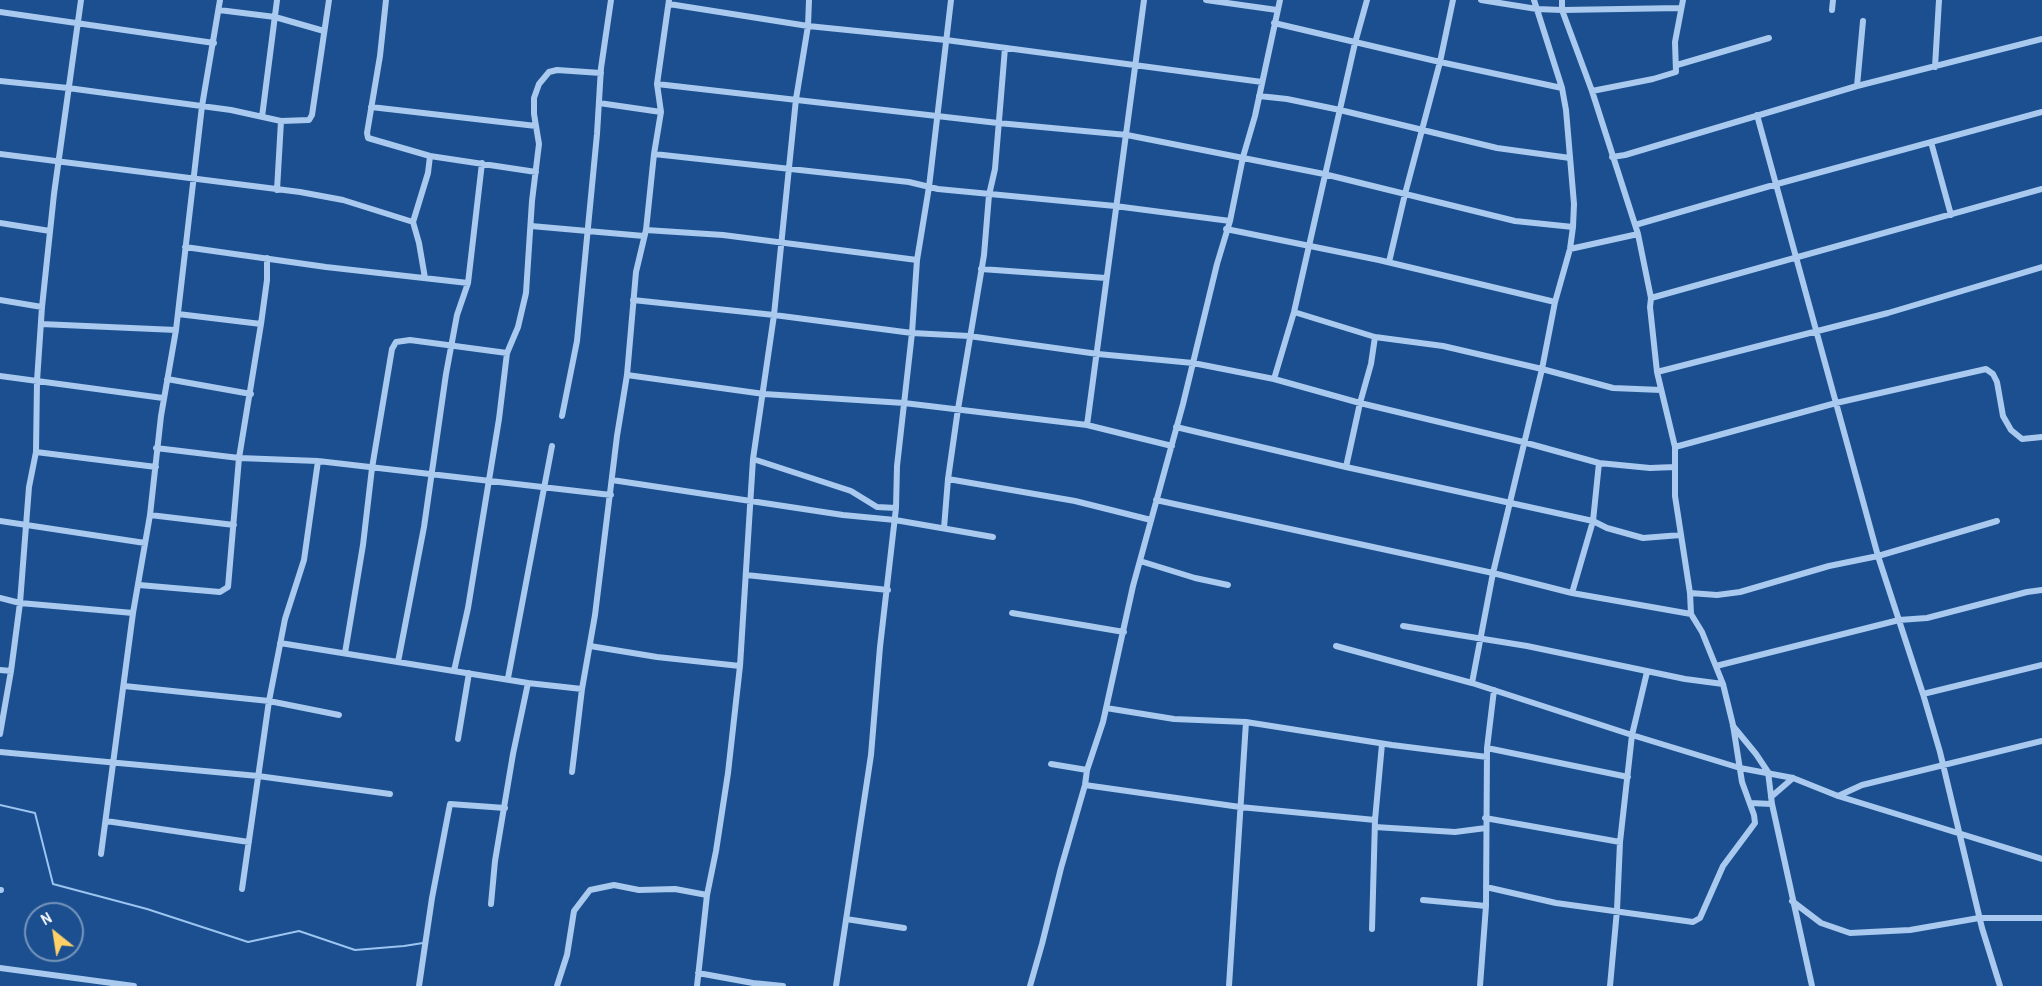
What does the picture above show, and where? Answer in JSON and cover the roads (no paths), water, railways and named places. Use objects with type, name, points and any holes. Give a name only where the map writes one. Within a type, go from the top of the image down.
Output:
[{"type":"street","points":[[0,734],[20,603],[25,524],[36,452],[37,381],[42,307],[68,88],[81,0]]},
{"type":"street","points":[[101,854],[133,613],[150,515],[163,398],[176,330],[202,106],[220,0]]},
{"type":"street","points":[[262,117],[278,0]]},
{"type":"street","points":[[0,81],[231,110],[281,121],[309,120],[312,115],[329,0]]},
{"type":"street","points":[[386,0],[368,138],[430,156],[536,172]]},
{"type":"street","points":[[562,416],[577,341],[601,73],[611,0]]},
{"type":"street","points":[[697,986],[707,895],[725,802],[740,666],[753,459],[774,315],[796,99],[808,26],[809,0]]},
{"type":"street","points":[[836,986],[869,777],[895,520],[897,466],[912,333],[917,260],[951,0]]},
{"type":"street","points":[[1087,425],[1144,0]]},
{"type":"street","points":[[1206,0],[1277,10]]},
{"type":"street","points":[[1029,986],[1106,708],[1133,586],[1172,446],[1226,229],[1230,221],[1280,0]]},
{"type":"street","points":[[1274,379],[1294,312],[1324,174],[1367,0]]},
{"type":"street","points":[[1389,262],[1440,62],[1453,0]]},
{"type":"street","points":[[1481,0],[1537,9],[1681,8]]},
{"type":"street","points":[[1472,683],[1493,573],[1542,369],[1555,302],[1570,249],[1573,226],[1574,204],[1566,110],[1562,88],[1534,0]]},
{"type":"street","points":[[1486,887],[1556,903],[1694,922],[1703,911],[1718,874],[1755,823],[1742,782],[1724,684],[1702,632],[1691,614],[1690,593],[1675,496],[1675,447],[1657,372],[1651,298],[1638,234],[1592,91],[1562,10],[1562,0]]},
{"type":"street","points":[[1592,91],[1675,73],[1677,65],[1674,54],[1683,0]]},
{"type":"street","points":[[1832,10],[1833,0]]},
{"type":"street","points":[[1935,67],[1939,0]]},
{"type":"street","points":[[572,772],[627,375],[636,272],[645,233],[661,112],[657,84],[669,2],[808,26],[946,40],[1262,82]]},
{"type":"street","points":[[219,10],[275,17],[324,31]]},
{"type":"street","points":[[0,12],[214,43]]},
{"type":"street","points":[[1857,86],[1863,21]]},
{"type":"street","points":[[1274,23],[1562,88]]},
{"type":"street","points":[[1677,65],[1769,38]]},
{"type":"street","points":[[1612,157],[1857,86],[2042,39]]},
{"type":"street","points":[[944,528],[948,479],[969,336],[984,255],[989,195],[995,169],[1005,48]]},
{"type":"street","points":[[453,670],[468,608],[507,353],[518,327],[526,293],[532,201],[539,144],[534,98],[544,76],[557,70],[601,73]]},
{"type":"street","points":[[657,84],[936,114],[998,123],[1127,135],[1324,174],[1515,221],[1573,226]]},
{"type":"street","points":[[1259,96],[1287,99],[1340,110],[1497,148],[1570,158]]},
{"type":"street","points":[[599,104],[661,112]]},
{"type":"street","points":[[371,107],[536,126]]},
{"type":"street","points":[[1635,225],[2042,112]]},
{"type":"street","points":[[1756,115],[1777,184],[1795,258],[1878,556],[1923,694],[1979,918],[2000,986]]},
{"type":"street","points":[[277,190],[281,121]]},
{"type":"street","points":[[1931,142],[1951,214]]},
{"type":"street","points":[[0,154],[300,192],[343,200],[413,222]]},
{"type":"street","points":[[654,154],[909,182],[928,187],[989,195],[1115,206],[1230,221]]},
{"type":"street","points":[[425,278],[413,222],[428,173],[430,156]]},
{"type":"street","points":[[398,662],[424,527],[457,315],[468,283],[482,163]]},
{"type":"street","points":[[1651,298],[2042,189]]},
{"type":"street","points":[[0,223],[50,231]]},
{"type":"street","points":[[531,226],[587,232],[723,235],[917,260]]},
{"type":"street","points":[[1226,229],[1389,262],[1555,302]]},
{"type":"street","points":[[1570,249],[1638,234]]},
{"type":"street","points":[[185,247],[326,267],[468,283]]},
{"type":"street","points":[[139,585],[220,592],[225,591],[230,584],[239,459],[261,324],[267,280],[267,258]]},
{"type":"street","points":[[1657,372],[1887,313],[2042,267]]},
{"type":"street","points":[[981,269],[1106,278]]},
{"type":"street","points":[[0,300],[42,307]]},
{"type":"street","points":[[633,300],[1193,363],[1274,379],[1599,463],[1650,468],[1675,467]]},
{"type":"street","points":[[1294,312],[1375,337],[1443,346],[1613,388],[1661,390]]},
{"type":"street","points":[[178,314],[261,324]]},
{"type":"street","points":[[41,324],[176,330]]},
{"type":"street","points":[[1346,468],[1371,364],[1375,337]]},
{"type":"street","points":[[345,653],[392,349],[396,342],[410,340],[507,353]]},
{"type":"street","points":[[1675,447],[1836,403],[1986,369],[1994,374],[2003,416],[2011,430],[2022,439],[2042,437]]},
{"type":"street","points":[[627,375],[764,394],[904,403],[1087,425],[1172,446]]},
{"type":"street","points":[[0,376],[163,398]]},
{"type":"street","points":[[167,380],[251,394]]},
{"type":"street","points":[[1176,427],[1346,468],[1593,521],[1607,528],[1643,538],[1681,536]]},
{"type":"street","points":[[508,678],[552,446]]},
{"type":"street","points":[[156,448],[239,459],[318,461],[610,495]]},
{"type":"street","points":[[36,452],[156,467]]},
{"type":"street","points":[[753,459],[851,491],[877,507],[896,508]]},
{"type":"street","points":[[242,889],[269,701],[285,619],[304,560],[318,461]]},
{"type":"street","points":[[1572,593],[1593,521],[1599,463]]},
{"type":"street","points":[[948,479],[1075,501],[1151,520]]},
{"type":"street","points":[[612,480],[843,515],[895,520],[993,537]]},
{"type":"street","points":[[1156,500],[1493,573],[1572,593],[1691,614]]},
{"type":"street","points":[[150,515],[234,525]]},
{"type":"street","points":[[0,521],[145,543]]},
{"type":"street","points":[[1690,593],[1717,596],[1740,592],[1997,522]]},
{"type":"street","points":[[1140,561],[1195,578],[1228,585]]},
{"type":"street","points":[[746,575],[888,590]]},
{"type":"street","points":[[1716,666],[1899,620],[1927,618],[2042,590]]},
{"type":"street","points":[[0,598],[20,603],[133,613]]},
{"type":"street","points":[[1012,613],[1124,632]]},
{"type":"street","points":[[1403,626],[1482,638],[1647,672],[1724,684]]},
{"type":"street","points":[[280,643],[528,683],[582,688]]},
{"type":"street","points":[[590,646],[657,657],[740,666]]},
{"type":"street","points":[[1336,646],[1472,683],[1740,768],[1793,778],[1838,796],[2042,859]]},
{"type":"street","points":[[1923,694],[2042,665]]},
{"type":"street","points":[[0,670],[11,671]]},
{"type":"street","points":[[1610,986],[1620,842],[1632,735],[1647,672]]},
{"type":"street","points":[[458,739],[469,673]]},
{"type":"street","points":[[491,904],[495,861],[513,754],[528,683]]},
{"type":"street","points":[[124,686],[269,701],[339,715]]},
{"type":"street","points":[[1480,986],[1486,906],[1487,748],[1494,690]]},
{"type":"street","points":[[1106,708],[1174,719],[1246,722],[1487,758]]},
{"type":"street","points":[[1229,986],[1246,722]]},
{"type":"street","points":[[1733,725],[1768,772],[1771,800],[1812,986]]},
{"type":"street","points":[[1838,796],[1862,785],[2042,741]]},
{"type":"street","points":[[1372,929],[1375,820],[1382,744]]},
{"type":"street","points":[[1487,748],[1628,777]]},
{"type":"street","points":[[0,752],[258,776],[390,794]]},
{"type":"street","points":[[1051,764],[1087,770]]},
{"type":"street","points":[[1750,803],[1771,800],[1793,778]]},
{"type":"street","points":[[1085,785],[1240,807],[1375,820]]},
{"type":"street","points":[[419,986],[432,898],[450,804],[505,808]]},
{"type":"street","points":[[1485,818],[1620,842]]},
{"type":"street","points":[[106,821],[249,842]]},
{"type":"street","points":[[1375,828],[1455,832],[1486,828]]},
{"type":"street","points":[[557,986],[567,954],[574,911],[590,890],[614,885],[639,890],[675,889],[707,895]]},
{"type":"street","points":[[1423,900],[1486,906]]},
{"type":"street","points":[[1792,901],[1821,923],[1850,933],[1910,930],[1979,918],[2042,918]]},
{"type":"street","points":[[846,920],[904,928]]},
{"type":"street","points":[[0,968],[134,986]]},
{"type":"street","points":[[698,973],[783,986]]},
{"type":"waterway","points":[[0,805],[35,813],[53,884],[147,909],[248,942],[299,931],[355,950],[423,943]]}]
